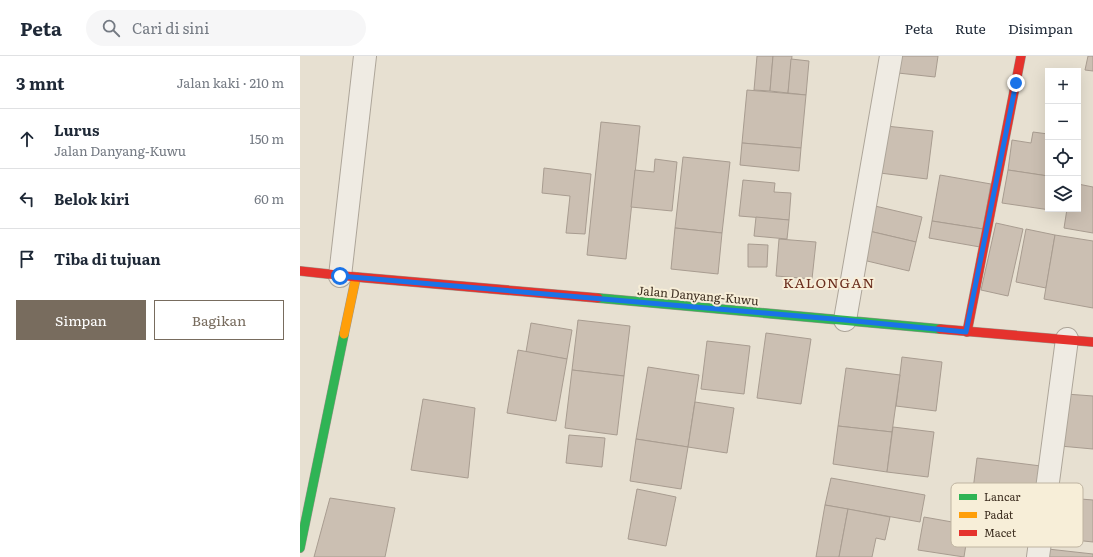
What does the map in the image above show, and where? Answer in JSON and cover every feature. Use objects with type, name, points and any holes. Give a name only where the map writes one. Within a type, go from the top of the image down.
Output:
[{"type":"main road","points":[[966,332],[1021,56]]},
{"type":"main road","name":"Jalan Danyang-Kuwu","points":[[300,271],[966,332],[1093,342]]},
{"type":"main road","points":[[300,548],[348,276]]},
{"type":"street","points":[[348,276],[365,56]]},
{"type":"street","points":[[845,320],[892,56]]},
{"type":"street","points":[[1048,483],[1067,339]]},
{"type":"street","points":[[1038,557],[1039,547]]},
{"type":"building","points":[[757,56],[773,56],[770,91],[754,90]]},
{"type":"building","points":[[773,56],[792,56],[788,93],[770,91]]},
{"type":"building","points":[[900,56],[938,56],[935,77],[898,73]]},
{"type":"building","points":[[1088,56],[1093,56],[1093,71],[1085,70]]},
{"type":"building","points":[[791,59],[809,61],[806,95],[788,93]]},
{"type":"building","points":[[747,90],[806,95],[801,148],[742,143]]},
{"type":"building","points":[[601,122],[640,126],[626,259],[587,255]]},
{"type":"building","points":[[886,126],[933,131],[927,179],[880,173]]},
{"type":"building","points":[[1033,132],[1045,134],[1045,176],[1008,170],[1012,140],[1031,143]]},
{"type":"building","points":[[742,143],[801,148],[799,171],[740,165]]},
{"type":"building","points":[[683,157],[730,162],[722,233],[675,228]]},
{"type":"building","points":[[655,159],[677,162],[672,211],[631,207],[635,170],[654,172]]},
{"type":"building","points":[[544,168],[591,174],[585,234],[566,233],[570,196],[542,193]]},
{"type":"building","points":[[1008,170],[1045,176],[1045,209],[1002,203]]},
{"type":"building","points":[[940,175],[991,184],[983,229],[932,221]]},
{"type":"building","points":[[743,180],[775,183],[774,192],[791,193],[789,220],[739,216]]},
{"type":"building","points":[[1081,185],[1093,187],[1093,233],[1064,228],[1067,212],[1081,212]]},
{"type":"building","points":[[875,206],[922,217],[916,242],[869,231]]},
{"type":"building","points":[[756,217],[789,220],[787,239],[754,236]]},
{"type":"building","points":[[932,221],[983,229],[980,247],[929,238]]},
{"type":"building","points":[[996,223],[1023,229],[1008,296],[981,290]]},
{"type":"building","points":[[675,228],[722,233],[718,274],[671,269]]},
{"type":"building","points":[[1026,229],[1055,235],[1046,288],[1016,282]]},
{"type":"building","points":[[869,231],[916,242],[909,271],[863,260]]},
{"type":"building","points":[[1055,235],[1093,241],[1093,308],[1044,299]]},
{"type":"building","points":[[779,239],[816,242],[812,279],[776,276]]},
{"type":"building","points":[[748,244],[768,245],[767,267],[748,267]]},
{"type":"building","points":[[578,320],[630,326],[624,376],[572,370]]},
{"type":"building","points":[[531,323],[572,330],[567,359],[526,352]]},
{"type":"building","points":[[766,333],[811,339],[801,404],[757,398]]},
{"type":"building","points":[[707,341],[750,346],[744,394],[701,389]]},
{"type":"building","points":[[518,350],[567,359],[556,421],[507,413]]},
{"type":"building","points":[[902,357],[942,362],[936,411],[896,406]]},
{"type":"building","points":[[648,367],[699,375],[688,447],[636,439]]},
{"type":"building","points":[[846,368],[900,375],[892,432],[838,426]]},
{"type":"building","points":[[572,370],[624,376],[617,435],[565,428]]},
{"type":"building","points":[[1066,394],[1093,396],[1093,449],[1060,446]]},
{"type":"building","points":[[423,399],[475,408],[468,478],[411,470]]},
{"type":"building","points":[[695,402],[734,408],[727,453],[688,447]]},
{"type":"building","points":[[838,426],[892,432],[887,472],[833,464]]},
{"type":"building","points":[[893,427],[934,432],[928,477],[887,472]]},
{"type":"building","points":[[569,435],[605,438],[602,467],[566,463]]},
{"type":"building","points":[[636,439],[688,447],[681,489],[630,481]]},
{"type":"building","points":[[977,458],[1041,466],[1039,483],[974,483]]},
{"type":"building","points":[[831,478],[925,495],[920,522],[825,505]]},
{"type":"building","points":[[637,489],[676,497],[666,546],[628,539]]},
{"type":"building","points":[[330,498],[395,508],[385,557],[314,557]]},
{"type":"building","points":[[1083,499],[1093,500],[1093,542],[1083,541]]},
{"type":"building","points":[[825,505],[848,509],[839,557],[816,557]]},
{"type":"building","points":[[848,509],[890,517],[885,540],[876,538],[872,557],[839,557]]},
{"type":"building","points":[[924,517],[951,522],[951,547],[966,547],[964,557],[918,550]]},
{"type":"building","points":[[1048,549],[1093,554],[1093,557],[1047,557]]},
{"type":"traffic: fast","points":[[598,298],[940,329]]},
{"type":"traffic: fast","points":[[300,548],[344,334]]},
{"type":"traffic: slow","points":[[344,334],[356,277]]},
{"type":"traffic: jam","points":[[967,332],[1021,56]]},
{"type":"traffic: jam","points":[[300,271],[598,298]]},
{"type":"traffic: jam","points":[[940,329],[1093,342]]},
{"type":"district","name":"KALONGAN","points":[[829,282]]},
{"type":"route","points":[[340,276],[966,332],[1016,83]]}]
